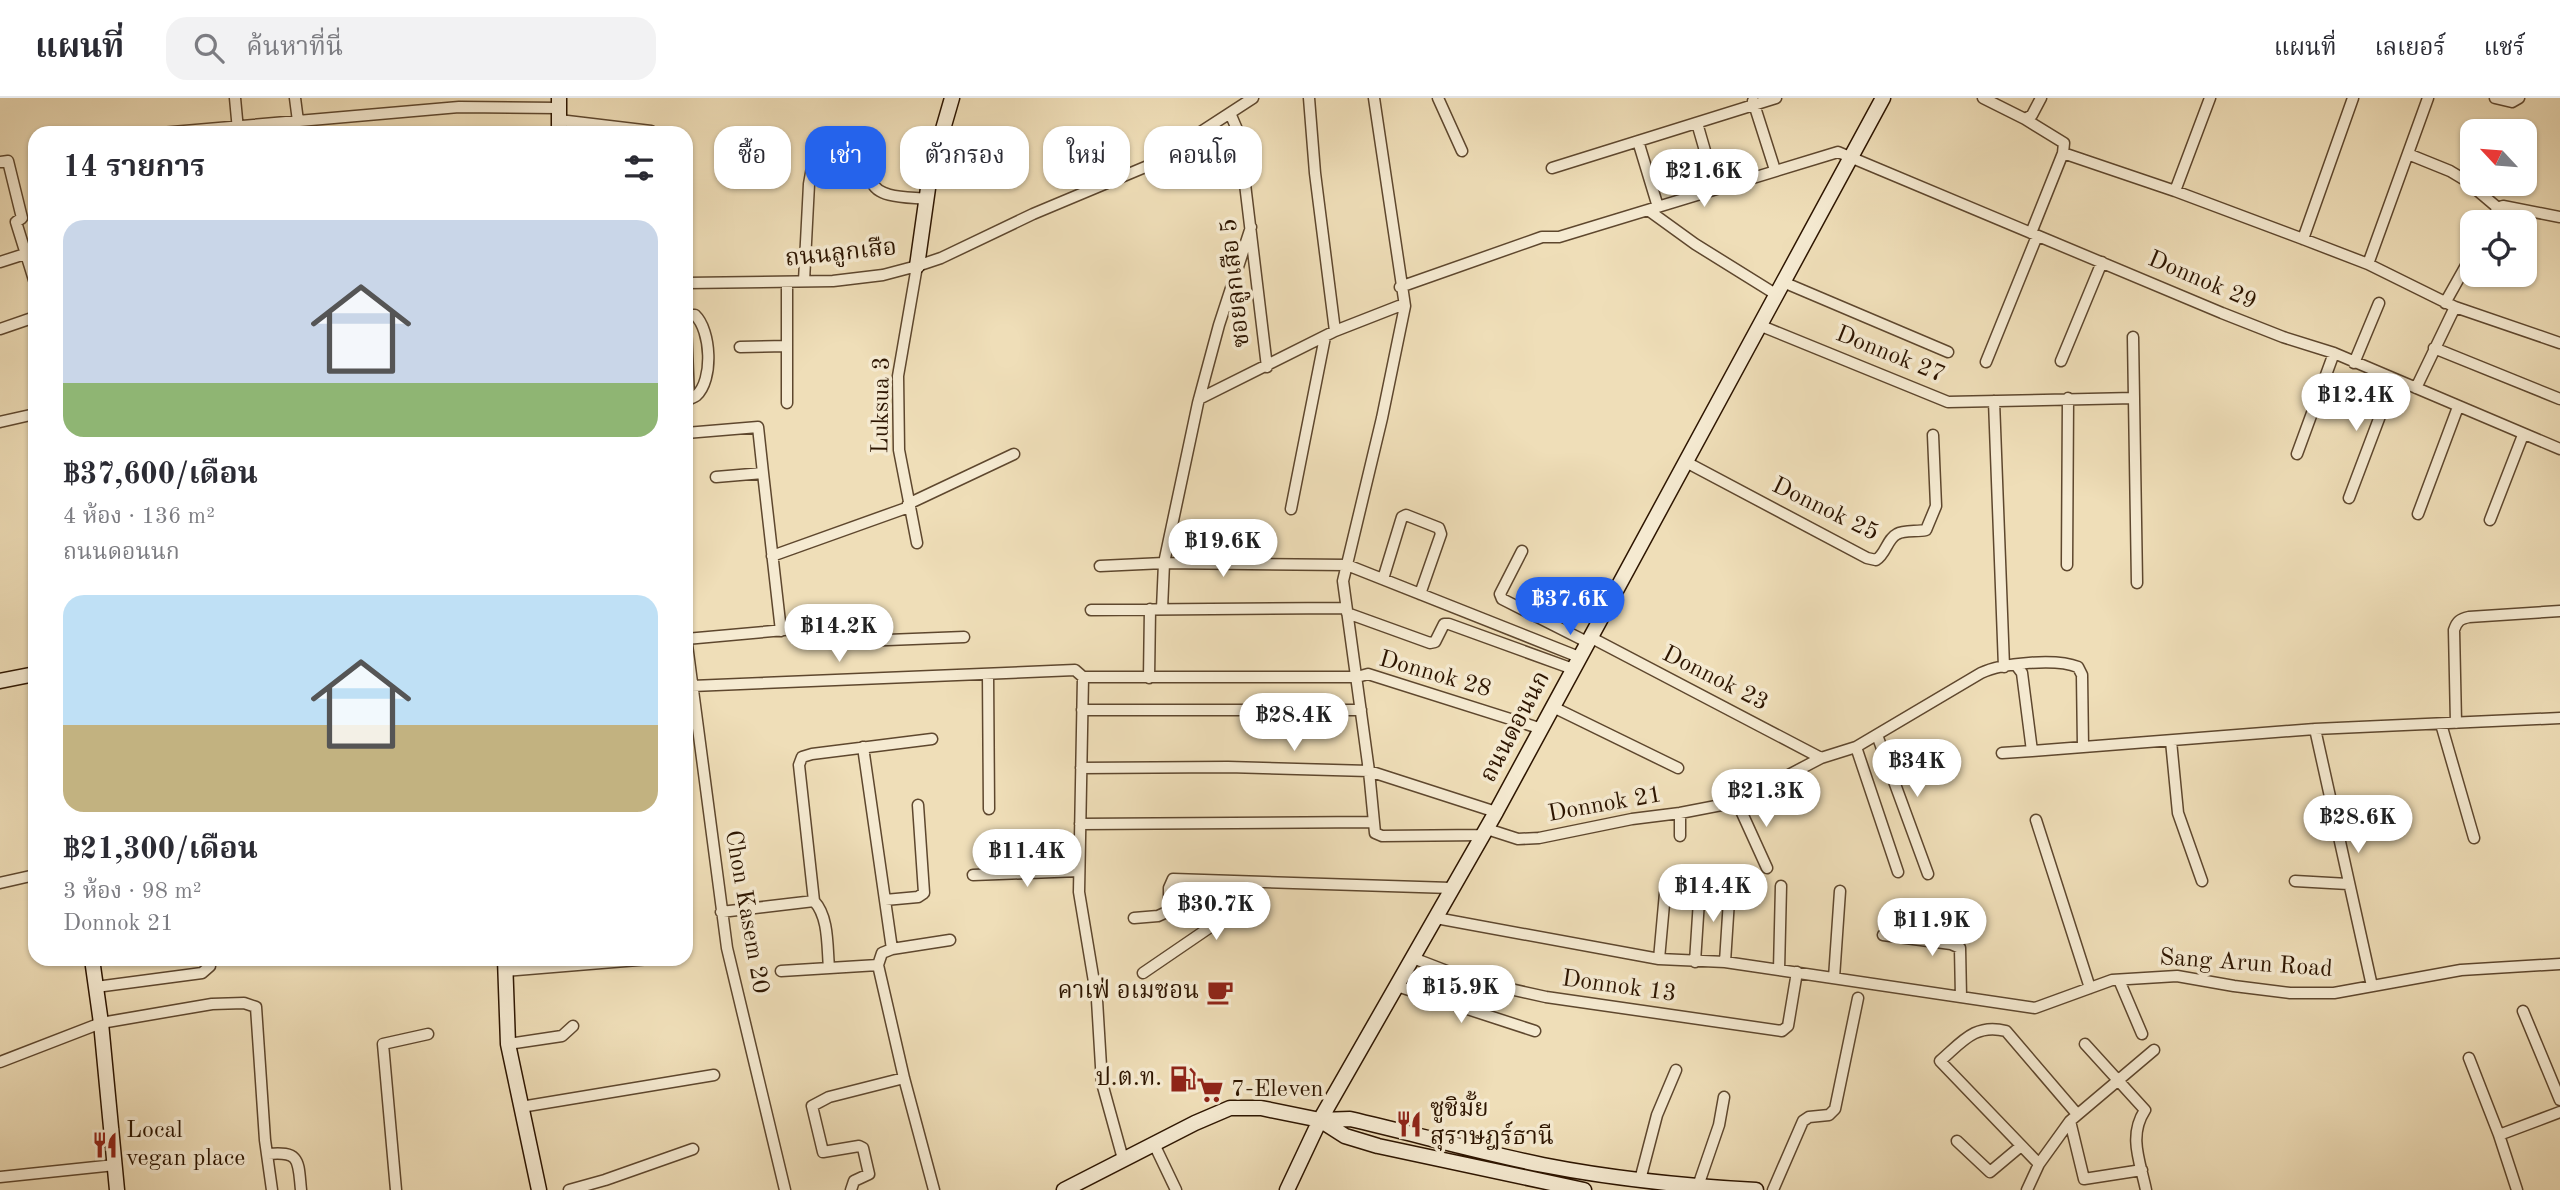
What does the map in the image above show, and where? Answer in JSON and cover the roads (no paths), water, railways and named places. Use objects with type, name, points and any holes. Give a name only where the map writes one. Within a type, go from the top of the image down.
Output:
[{"type":"main road","points":[[917,266],[930,174],[953,98]]},
{"type":"main road","name":"ถนนดอนนก","points":[[1287,1190],[1320,1119],[1542,729],[1883,98]]},
{"type":"main road","points":[[0,681],[28,675]]},
{"type":"main road","points":[[93,966],[117,1190]]},
{"type":"main road","points":[[505,966],[508,1044],[539,1190]]},
{"type":"main road","points":[[1064,1190],[1230,1108],[1261,1108],[1320,1119],[1350,1119],[1543,1165],[1640,1180],[1756,1190]]},
{"type":"main road","points":[[1320,1119],[1345,1136],[1378,1146],[1584,1190]]},
{"type":"street","points":[[234,98],[238,126]]},
{"type":"street","points":[[295,98],[298,121]]},
{"type":"street","name":"ถนนลูกเสือ","points":[[693,283],[833,281],[883,275],[917,266],[941,258],[1033,214],[1150,165],[1253,98]]},
{"type":"street","points":[[1291,509],[1330,334],[1309,98]]},
{"type":"street","points":[[1374,98],[1400,287],[1405,306],[1382,418],[1343,581],[1369,771],[1372,822],[1375,833],[1382,836],[1485,832]]},
{"type":"street","points":[[1438,98],[1462,151]]},
{"type":"street","points":[[1552,168],[1697,123],[1753,102],[1776,98]]},
{"type":"street","points":[[1983,98],[2064,142],[2063,153],[1986,362]]},
{"type":"street","points":[[2025,119],[2032,116],[2041,98]]},
{"type":"street","points":[[2175,191],[2210,98]]},
{"type":"street","points":[[2303,239],[2353,98]]},
{"type":"street","points":[[2368,264],[2428,98]]},
{"type":"street","points":[[2495,98],[2512,102],[2519,98]]},
{"type":"street","points":[[1753,102],[1775,170]]},
{"type":"street","points":[[265,126],[459,107],[559,115],[622,126]]},
{"type":"street","name":"ซอยลูกเสือ 5","points":[[1230,113],[1239,134],[1267,368]]},
{"type":"street","points":[[1697,123],[1716,189]]},
{"type":"street","points":[[1638,141],[1653,209],[1695,244],[1780,288],[1948,352]]},
{"type":"street","points":[[1400,287],[1542,237],[1559,237],[1775,170],[1838,152],[1851,158]]},
{"type":"street","points":[[2063,153],[2303,239],[2368,264],[2450,305],[2560,343]]},
{"type":"street","points":[[2408,154],[2457,176],[2498,208],[2503,206],[2560,217]]},
{"type":"street","name":"Donnok 29","points":[[1851,158],[2283,337],[2334,353],[2560,449]]},
{"type":"street","points":[[804,281],[809,184],[813,162],[819,159],[863,161],[868,166],[876,189],[892,195],[926,199]]},
{"type":"street","points":[[4,161],[22,218],[16,222],[28,263]]},
{"type":"street","points":[[1149,678],[1164,563],[1199,400],[1219,325],[1251,227]]},
{"type":"street","points":[[0,262],[25,254]]},
{"type":"street","points":[[2061,361],[2102,262]]},
{"type":"street","name":"Luksua 3","points":[[916,543],[899,450],[898,376],[917,266]]},
{"type":"street","points":[[787,282],[787,403]]},
{"type":"street","points":[[2416,388],[2460,282]]},
{"type":"street","points":[[2354,363],[2379,303]]},
{"type":"street","points":[[1199,400],[1330,334],[1405,306]]},
{"type":"street","points":[[693,316],[697,316],[705,332],[708,347],[703,384],[697,396],[693,398]]},
{"type":"street","points":[[0,329],[28,319]]},
{"type":"street","name":"Donnok 27","points":[[1759,325],[1948,402],[2134,398]]},
{"type":"street","points":[[2133,337],[2137,583]]},
{"type":"street","points":[[740,347],[787,346]]},
{"type":"street","points":[[2434,348],[2560,398]]},
{"type":"street","points":[[2297,454],[2334,353]]},
{"type":"street","points":[[2349,498],[2393,379]]},
{"type":"street","points":[[2067,565],[2068,398]]},
{"type":"street","points":[[1994,401],[2004,667]]},
{"type":"street","points":[[2417,514],[2458,407]]},
{"type":"street","points":[[0,422],[28,416]]},
{"type":"street","points":[[693,432],[755,425],[759,428],[781,631]]},
{"type":"street","name":"Donnok 25","points":[[1686,463],[1867,558],[1876,560],[1900,532],[1926,530],[1936,506],[1933,435]]},
{"type":"street","points":[[2490,520],[2523,435]]},
{"type":"street","points":[[772,556],[909,505],[1014,454]]},
{"type":"street","points":[[716,477],[763,473]]},
{"type":"street","points":[[1383,579],[1402,517],[1406,515],[1436,527],[1441,534],[1420,594]]},
{"type":"street","name":"Donnok 23","points":[[1522,551],[1500,594],[1502,599],[1821,758]]},
{"type":"street","points":[[1100,566],[1164,563],[1347,565],[1576,663]]},
{"type":"street","points":[[1091,610],[1347,610],[1430,643],[1435,642],[1444,624],[1450,624],[1576,663]]},
{"type":"street","points":[[2456,723],[2456,623],[2461,618],[2469,617],[2560,611]]},
{"type":"street","points":[[693,637],[829,626],[836,642],[964,637]]},
{"type":"street","name":"Donnok 21","points":[[1485,832],[1525,839],[1737,802],[1821,758],[1856,747],[1981,673],[2016,665],[2070,663],[2078,667],[2082,675],[2083,747]]},
{"type":"street","points":[[2016,665],[2021,673],[2032,751]]},
{"type":"street","name":"Donnok 28","points":[[693,685],[1075,670],[1083,677],[1149,678],[1357,677],[1368,674],[1542,729]]},
{"type":"street","points":[[988,674],[989,809]]},
{"type":"street","points":[[1083,677],[1079,892],[1097,1000],[1102,1083],[1123,1159]]},
{"type":"street","name":"Chon Kasem 20","points":[[693,693],[727,948],[785,1190]]},
{"type":"street","points":[[1553,707],[1678,768]]},
{"type":"street","points":[[1082,710],[1361,710]]},
{"type":"street","points":[[2002,753],[2315,729],[2560,718]]},
{"type":"street","points":[[2441,724],[2474,838]]},
{"type":"street","points":[[2315,729],[2372,986]]},
{"type":"street","points":[[1877,735],[1928,873]]},
{"type":"street","points":[[829,968],[825,925],[820,907],[814,901],[799,765],[802,757],[932,739]]},
{"type":"street","points":[[2171,741],[2178,813],[2202,881]]},
{"type":"street","points":[[863,747],[892,949]]},
{"type":"street","points":[[1856,747],[1898,872]]},
{"type":"street","points":[[1081,768],[1228,767],[1369,771],[1496,812]]},
{"type":"street","points":[[1737,802],[1767,869]]},
{"type":"street","points":[[885,900],[918,897],[924,893],[918,805]]},
{"type":"street","points":[[1680,813],[1680,836]]},
{"type":"street","points":[[2036,820],[2090,988]]},
{"type":"street","points":[[1080,824],[1372,822]]},
{"type":"street","points":[[973,875],[1079,871]]},
{"type":"street","points":[[0,883],[28,877]]},
{"type":"street","points":[[1133,918],[1158,916],[1168,911],[1169,888],[1173,879],[1451,888]]},
{"type":"street","points":[[1143,973],[1226,917],[1230,909],[1228,881]]},
{"type":"street","points":[[2295,881],[2348,884]]},
{"type":"street","points":[[1695,962],[1700,885]]},
{"type":"street","points":[[1779,970],[1781,886]]},
{"type":"street","points":[[1835,978],[1840,891]]},
{"type":"street","points":[[1659,960],[1665,893]]},
{"type":"street","points":[[1725,962],[1729,900]]},
{"type":"street","points":[[721,912],[814,901]]},
{"type":"street","name":"Sang Arun Road","points":[[1436,918],[1659,960],[1725,962],[2035,1007],[2119,980],[2177,976],[2290,993],[2334,993],[2461,970],[2560,964]]},
{"type":"street","points":[[1883,935],[1951,944],[1960,948],[1961,997]]},
{"type":"street","points":[[934,1190],[878,965],[882,953],[892,949],[950,940]]},
{"type":"street","name":"Donnok 13","points":[[1413,958],[1470,980],[1546,998],[1782,1031],[1788,1026],[1797,972]]},
{"type":"street","points":[[781,971],[878,965]]},
{"type":"street","points":[[96,987],[202,973],[210,966]]},
{"type":"street","points":[[2119,980],[2142,1034]]},
{"type":"street","points":[[1397,986],[1535,1031]]},
{"type":"street","points":[[1773,1190],[1803,1121],[1809,1117],[1829,1115],[1835,1109],[1858,998]]},
{"type":"street","points":[[0,1062],[101,1023],[212,1004],[244,1003],[256,1007],[272,1190]]},
{"type":"street","points":[[2523,1011],[2560,1100]]},
{"type":"street","points":[[508,1044],[562,1036],[573,1026]]},
{"type":"street","points":[[2039,1164],[1940,1061],[1975,1031],[1995,1028],[2006,1031],[2073,1117],[2084,1179],[2142,1170]]},
{"type":"street","points":[[396,1190],[383,1044],[428,1034]]},
{"type":"street","points":[[2085,1044],[2145,1110],[2134,1132],[2147,1190]]},
{"type":"street","points":[[2027,1190],[2039,1164],[2073,1117],[2154,1050]]},
{"type":"street","points":[[2469,1058],[2517,1190]]},
{"type":"street","points":[[1640,1180],[1657,1115],[1676,1070]]},
{"type":"street","points":[[521,1107],[714,1075]]},
{"type":"street","points":[[852,1190],[854,1181],[869,1174],[863,1148],[859,1146],[823,1152],[811,1106],[829,1097],[904,1078]]},
{"type":"street","points":[[1698,1186],[1719,1125],[1724,1097]]},
{"type":"street","points":[[2499,1135],[2560,1112]]},
{"type":"street","points":[[1957,1141],[1990,1172],[2021,1146]]},
{"type":"street","points":[[1154,1144],[1176,1190]]},
{"type":"street","points":[[569,1190],[692,1149]]},
{"type":"street","points":[[268,1154],[286,1152],[292,1155],[298,1163],[301,1190]]},
{"type":"street","points":[[2,1190],[0,1177],[116,1165]]},
{"type":"place","name":"คาเฟ่ อเมซอน","points":[[1220,992]]},
{"type":"place","name":"ป.ต.ท.","points":[[1183,1079]]},
{"type":"place","name":"7-Eleven","points":[[1210,1090]]},
{"type":"place","name":"ซูชิมั้ย สุราษฎร์ธานี","points":[[1409,1124]]},
{"type":"place","name":"Local vegan place","points":[[105,1145]]}]
